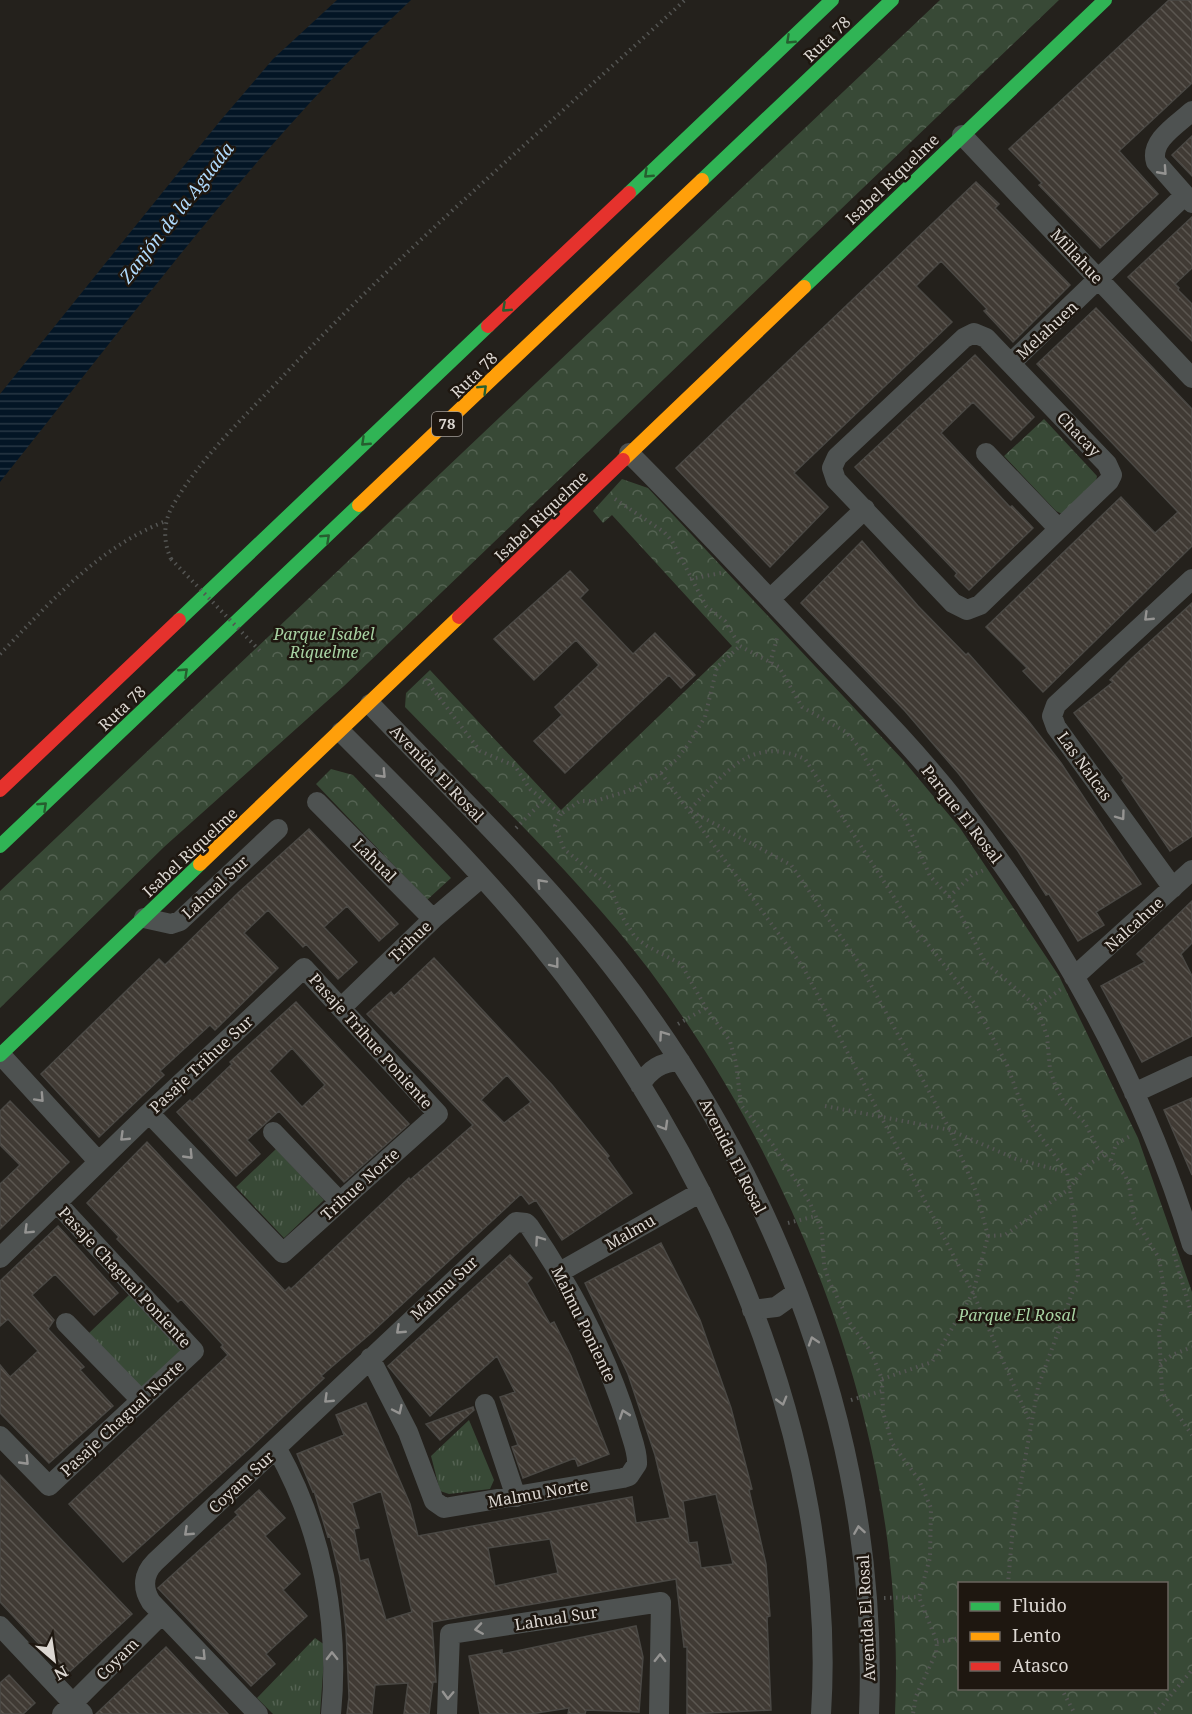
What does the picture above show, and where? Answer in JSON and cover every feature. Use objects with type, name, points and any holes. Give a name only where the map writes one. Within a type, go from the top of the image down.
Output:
[{"type":"main road","name":"Ruta 78","points":[[0,790],[832,0]]},
{"type":"main road","name":"Ruta 78","points":[[0,846],[892,0]]},
{"type":"main road","name":"Isabel Riquelme","points":[[0,1055],[341,732],[629,453],[1105,0]]},
{"type":"street","name":"Melahuen","points":[[1011,363],[1189,199],[1156,162],[1154,155],[1158,142],[1192,111]]},
{"type":"street","name":"Millahue","points":[[962,135],[1192,378]]},
{"type":"street","name":"Chacay","points":[[978,334],[986,338],[1011,363],[1112,471],[1109,481],[1059,530],[980,605],[967,610],[953,603],[834,476],[832,468],[837,458],[969,335],[978,334]]},
{"type":"street","name":"Parque El Rosal","points":[[629,453],[893,728],[955,801],[1028,901],[1064,982],[1134,1093],[1140,1137],[1192,1245]]},
{"type":"street","points":[[986,453],[1059,530]]},
{"type":"street","points":[[770,599],[865,509]]},
{"type":"street","name":"Las Nalcas","points":[[1173,888],[1056,727],[1052,716],[1056,705],[1192,579]]},
{"type":"street","name":"Avenida El Rosal","points":[[370,704],[502,841],[583,931],[680,1060],[746,1175],[797,1292],[834,1405],[855,1500],[868,1598],[869,1714]]},
{"type":"street","points":[[341,732],[481,878],[565,977],[640,1085],[701,1192],[728,1248],[752,1310],[789,1427],[811,1521],[822,1636],[821,1714]]},
{"type":"street","name":"Lahual","points":[[317,802],[433,919]]},
{"type":"street","name":"Lahual Sur","points":[[144,918],[176,923],[278,829]]},
{"type":"street","name":"Nalcahue","points":[[1064,982],[1192,870]]},
{"type":"street","name":"Trihue","points":[[342,1007],[433,919],[481,878]]},
{"type":"street","name":"Pasaje Trihue Poniente","points":[[304,968],[438,1114]]},
{"type":"street","name":"Pasaje Trihue Sur","points":[[98,1161],[304,968]]},
{"type":"street","points":[[0,1055],[98,1161],[0,1258]]},
{"type":"street","points":[[640,1085],[654,1068],[680,1060]]},
{"type":"street","points":[[1134,1093],[1192,1066]]},
{"type":"street","name":"Trihue Norte","points":[[149,1113],[283,1253],[438,1114]]},
{"type":"street","points":[[273,1132],[340,1202]]},
{"type":"street","name":"Malmu","points":[[560,1272],[701,1192]]},
{"type":"street","name":"Pasaje Chagual Poniente","points":[[57,1203],[194,1351]]},
{"type":"street","name":"Malmu Poniente","points":[[521,1222],[529,1226],[560,1272],[595,1340],[611,1378],[638,1457],[634,1470]]},
{"type":"street","name":"Malmu Sur","points":[[370,1358],[511,1225],[521,1222]]},
{"type":"street","points":[[752,1310],[776,1307],[797,1292]]},
{"type":"street","points":[[66,1323],[141,1400]]},
{"type":"street","name":"Pasaje Chagual Norte","points":[[0,1436],[49,1486],[194,1351]]},
{"type":"street","name":"Coyam Sur","points":[[258,1714],[151,1602],[145,1588],[150,1567],[277,1449],[370,1358]]},
{"type":"street","name":"Malmu Norte","points":[[370,1358],[404,1422],[432,1495],[439,1505],[450,1508],[622,1478],[634,1470]]},
{"type":"street","points":[[485,1404],[516,1497]]},
{"type":"street","points":[[277,1449],[305,1505],[321,1558],[330,1616],[331,1714]]},
{"type":"street","name":"Lahual Sur","points":[[447,1714],[450,1634],[661,1602],[659,1714]]},
{"type":"street","name":"Coyam","points":[[72,1710],[162,1614]]},
{"type":"street","points":[[0,1626],[72,1710]]},
{"type":"path","points":[[261,652],[171,559],[165,540],[167,520],[192,477],[325,331],[485,178],[685,0]]},
{"type":"path","points":[[610,495],[664,532],[672,542],[706,606],[726,621],[740,646],[779,667],[802,706],[846,732],[858,746],[870,763],[888,800],[905,819],[930,876],[949,897],[985,962],[1035,1008],[1047,1036],[1050,1070],[1056,1087],[1064,1102],[1085,1124],[1104,1155],[1125,1175],[1134,1218],[1162,1269],[1166,1301],[1159,1330],[1160,1365],[1166,1400],[1183,1420],[1192,1436]]},
{"type":"path","points":[[0,654],[87,567],[128,538],[167,520]]},
{"type":"path","points":[[690,579],[724,573],[716,564]]},
{"type":"path","points":[[779,632],[787,640]]},
{"type":"path","points":[[419,672],[439,694],[467,737],[480,751],[515,766],[530,789],[561,814],[580,801],[596,801],[628,791],[661,773],[688,745],[705,717],[717,666],[740,646]]},
{"type":"path","points":[[689,810],[741,760],[764,750],[790,752],[805,759],[908,919],[975,1004],[1007,1065],[1026,1117],[1067,1172],[1075,1221],[1078,1277],[1038,1387],[1013,1526],[1008,1582]]},
{"type":"path","points":[[661,773],[803,967],[973,1293],[1031,1422]]},
{"type":"path","points":[[502,841],[544,800]]},
{"type":"path","points":[[689,810],[791,865],[860,963],[950,1130],[977,1194],[988,1236],[973,1293],[932,1362],[882,1379]]},
{"type":"path","points":[[949,897],[972,875],[986,869],[980,861]]},
{"type":"path","points":[[1064,982],[1067,999]]},
{"type":"path","points":[[1035,1008],[1064,982]]},
{"type":"path","points":[[661,1033],[705,1008]]},
{"type":"path","points":[[825,1106],[950,1130],[1016,1159],[1067,1172]]},
{"type":"path","points":[[1110,1160],[1116,1144],[1140,1137],[1129,1124]]},
{"type":"path","points":[[988,1236],[1005,1235],[1069,1189],[1085,1167],[1104,1155]]},
{"type":"path","points":[[766,1220],[789,1223],[816,1216]]},
{"type":"path","points":[[1173,1250],[1192,1316]]},
{"type":"path","points":[[1160,1365],[1172,1355],[1192,1347]]},
{"type":"path","points":[[834,1405],[882,1391]]},
{"type":"path","points":[[868,1598],[919,1597]]},
{"type":"path","points":[[937,1642],[958,1638]]},
{"type":"path","points":[[1155,1714],[1192,1670]]},
{"type":"path","points":[[1062,1690],[1075,1714]]},
{"type":"green space","name":"Parque Isabel Riquelme","points":[[940,0],[1059,0],[344,686],[164,847],[0,1008],[0,891]]},
{"type":"green space","points":[[1044,419],[1097,476],[1096,482],[1062,514],[1056,511],[1004,456]]},
{"type":"green space","name":"Parque El Rosal","points":[[622,479],[648,488],[903,760],[960,828],[1059,976],[1138,1138],[1192,1292],[1192,1714],[895,1714],[894,1615],[884,1516],[864,1418],[836,1322],[800,1229],[756,1139],[706,1053],[650,971],[563,869],[405,707],[406,693],[430,670],[561,810],[732,646],[612,515],[603,523],[593,511]]},
{"type":"green space","points":[[331,769],[353,775],[451,878],[427,900],[316,784]]},
{"type":"green space","points":[[276,1149],[324,1200],[284,1238],[236,1187]]},
{"type":"green space","points":[[129,1295],[184,1354],[144,1391],[89,1333]]},
{"type":"green space","points":[[469,1420],[494,1480],[490,1489],[449,1494],[440,1491],[431,1456]]},
{"type":"green space","points":[[315,1638],[325,1645],[320,1714],[273,1714],[257,1698]]},
{"type":"water","name":"Zanjón de la Aguada","points":[[337,0],[411,0],[300,113],[248,173],[147,295],[0,482],[0,394],[220,121],[273,59]]},
{"type":"building","points":[[1169,0],[1192,0],[1192,83],[1119,151],[1158,194],[1100,248],[1039,185],[1042,183],[1009,149]]},
{"type":"building","points":[[1192,136],[1192,176],[1172,155]]},
{"type":"building","points":[[976,182],[999,204],[995,208],[1070,285],[1013,342],[984,311],[987,309],[941,261],[916,286],[952,322],[794,473],[828,507],[770,567],[676,468]]},
{"type":"building","points":[[1192,217],[1192,268],[1175,284],[1192,304],[1192,341],[1128,277]]},
{"type":"building","points":[[1096,308],[1192,409],[1192,546],[1043,692],[1023,671],[1027,668],[986,627],[1121,497],[1155,533],[1178,512],[1037,364]]},
{"type":"building","points":[[975,355],[1034,417],[1011,440],[973,402],[941,433],[1010,507],[1012,506],[1033,528],[969,590],[955,576],[957,573],[855,467]]},
{"type":"building","points":[[862,541],[918,606],[966,655],[968,653],[1026,718],[1061,763],[1141,884],[1096,912],[1104,925],[1078,941],[1049,894],[1046,895],[1018,851],[959,774],[905,711],[801,603]]},
{"type":"building","points":[[570,571],[588,590],[580,598],[633,654],[655,633],[695,675],[681,688],[669,675],[565,773],[534,741],[562,715],[555,707],[599,665],[576,640],[534,680],[494,639]]},
{"type":"building","points":[[1192,603],[1192,836],[1170,851],[1122,780],[1124,778],[1074,713],[1113,682],[1110,680]]},
{"type":"building","points":[[309,829],[398,924],[379,941],[347,906],[324,927],[357,962],[338,979],[306,944],[303,947],[268,910],[244,933],[278,968],[215,1030],[210,1025],[160,1071],[164,1075],[99,1137],[41,1074],[159,959],[165,965],[238,893]]},
{"type":"building","points":[[1192,901],[1192,943],[1181,954],[1192,976],[1192,1036],[1142,1062],[1101,986],[1145,962],[1137,954]]},
{"type":"building","points":[[434,958],[552,1085],[609,1156],[607,1158],[632,1193],[562,1240],[536,1200],[529,1204],[521,1194],[370,1334],[321,1376],[324,1378],[250,1448],[123,1562],[69,1504],[228,1355],[221,1347],[223,1345],[181,1299],[178,1302],[117,1239],[119,1237],[87,1203],[147,1142],[285,1291],[289,1287],[291,1289],[409,1178],[410,1180],[473,1125],[367,1014],[391,992],[394,996]],"holes":[[[507,1075],[531,1102],[504,1123],[481,1100]]]},
{"type":"building","points":[[296,1002],[409,1124],[344,1182],[279,1111],[247,1140],[260,1154],[236,1176],[177,1112],[190,1100],[192,1102],[232,1064],[230,1062]],"holes":[[[292,1048],[325,1085],[302,1107],[269,1071]]]},
{"type":"building","points":[[1192,1098],[1192,1175],[1164,1110]]},
{"type":"building","points":[[10,1101],[69,1162],[0,1229],[0,1184],[20,1165],[0,1145],[0,1111]]},
{"type":"building","points":[[58,1226],[118,1293],[94,1315],[55,1274],[32,1295],[54,1320],[48,1329],[84,1367],[80,1370],[113,1406],[49,1463],[0,1413],[0,1365],[10,1377],[38,1351],[8,1319],[0,1326],[0,1281]]},
{"type":"building","points":[[661,1243],[700,1320],[731,1408],[752,1489],[749,1490],[766,1564],[770,1616],[767,1617],[771,1710],[687,1714],[687,1647],[684,1647],[676,1579],[432,1622],[436,1682],[433,1682],[429,1714],[404,1714],[408,1683],[375,1685],[372,1714],[347,1714],[349,1697],[346,1630],[340,1577],[330,1536],[328,1537],[314,1491],[297,1454],[344,1435],[336,1415],[366,1403],[410,1504],[418,1536],[632,1497],[636,1523],[670,1518],[655,1455],[628,1374],[585,1283]],"holes":[[[381,1491],[412,1612],[386,1620],[368,1559],[360,1561],[354,1529],[359,1528],[352,1503]],[[716,1494],[733,1564],[701,1568],[697,1542],[689,1543],[683,1501]],[[550,1539],[558,1573],[495,1586],[488,1548]]]},
{"type":"building","points":[[510,1255],[532,1278],[527,1283],[550,1324],[554,1322],[571,1356],[609,1454],[578,1466],[575,1458],[523,1478],[512,1447],[518,1445],[500,1397],[515,1392],[497,1356],[430,1416],[388,1366]]},
{"type":"building","points":[[473,1407],[474,1410],[440,1440],[426,1424]]},
{"type":"building","points":[[0,1475],[132,1614],[67,1674],[0,1602]]},
{"type":"building","points":[[259,1490],[285,1518],[265,1536],[300,1574],[283,1590],[307,1616],[266,1654],[275,1664],[251,1686],[158,1588],[238,1515],[235,1512]]},
{"type":"building","points":[[636,1626],[643,1657],[639,1712],[586,1710],[585,1714],[568,1714],[569,1708],[530,1714],[480,1714],[469,1656],[502,1650],[502,1654]]},
{"type":"building","points":[[166,1647],[228,1714],[96,1714],[142,1670]]},
{"type":"building","points":[[9,1675],[35,1703],[23,1714],[0,1714],[0,1683]]},
{"type":"traffic: fast","points":[[629,193],[832,0]]},
{"type":"traffic: fast","points":[[702,180],[892,0]]},
{"type":"traffic: fast","points":[[804,287],[1105,0]]},
{"type":"traffic: fast","points":[[179,620],[488,326]]},
{"type":"traffic: fast","points":[[0,846],[359,505]]},
{"type":"traffic: fast","points":[[0,1055],[200,864]]},
{"type":"traffic: slow","points":[[359,505],[702,180]]},
{"type":"traffic: slow","points":[[623,460],[804,287]]},
{"type":"traffic: slow","points":[[200,864],[459,617]]},
{"type":"traffic: jam","points":[[488,326],[629,193]]},
{"type":"traffic: jam","points":[[459,617],[623,460]]},
{"type":"traffic: jam","points":[[0,790],[179,620]]}]
